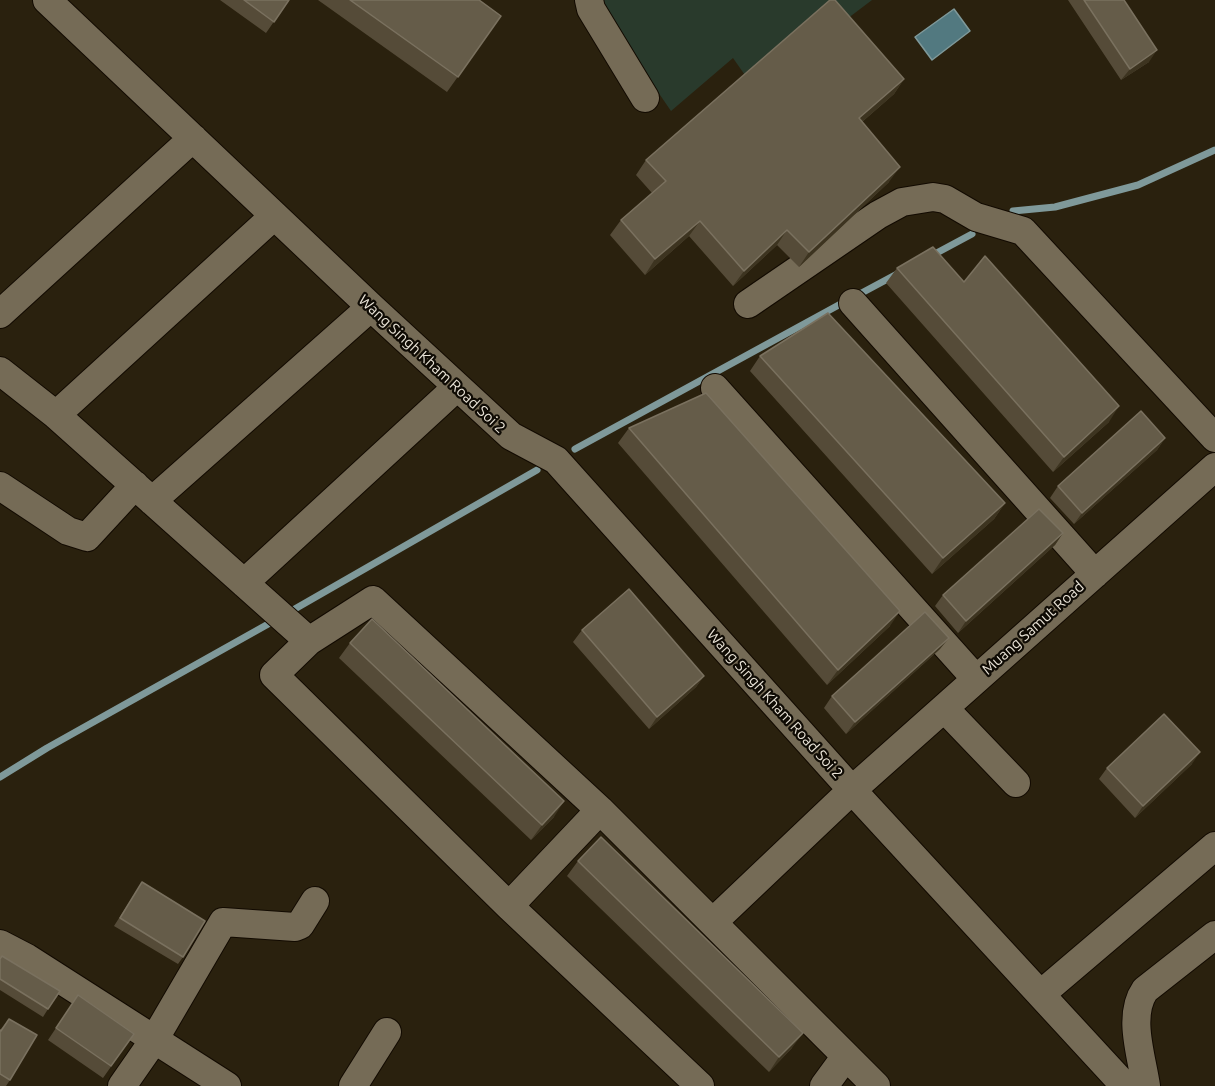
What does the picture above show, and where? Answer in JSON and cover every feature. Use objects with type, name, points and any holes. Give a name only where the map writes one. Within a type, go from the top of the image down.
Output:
[{"type":"street","name":"Wang Singh Kham Road Soi 2","points":[[47,0],[370,307],[510,436],[556,460],[852,789],[1125,1086]]},
{"type":"street","points":[[589,0],[591,9],[645,98]]},
{"type":"street","points":[[0,314],[193,138]]},
{"type":"street","points":[[748,304],[878,215],[902,202],[933,196],[945,199],[976,217],[1023,231],[1215,438]]},
{"type":"street","points":[[56,414],[274,216]]},
{"type":"street","points":[[853,303],[1095,574]]},
{"type":"street","points":[[0,486],[68,531],[87,537],[370,307]]},
{"type":"street","points":[[0,371],[56,414],[309,641]]},
{"type":"street","points":[[244,583],[457,387]]},
{"type":"street","points":[[715,388],[976,679]]},
{"type":"street","name":"Muang Samut Road","points":[[713,922],[852,789],[1215,467]]},
{"type":"street","points":[[700,1086],[509,906],[274,675],[309,641],[373,600],[600,810],[876,1086]]},
{"type":"street","points":[[944,708],[1016,783]]},
{"type":"street","points":[[509,906],[600,810]]},
{"type":"street","points":[[1041,994],[1215,846]]},
{"type":"street","points":[[122,1086],[154,1040],[223,922],[295,927],[300,925],[315,901]]},
{"type":"street","points":[[1146,1086],[1138,1031],[1139,998],[1145,990],[1215,935]]},
{"type":"street","points":[[0,944],[27,958],[227,1086]]},
{"type":"street","points":[[353,1086],[387,1032]]},
{"type":"street","points":[[824,1086],[846,1056]]},
{"type":"green space","points":[[595,0],[872,0],[835,28],[747,78],[733,58],[671,111]]},
{"type":"water","points":[[954,9],[970,31],[932,60],[915,37]]},
{"type":"building","points":[[244,0],[289,0],[274,22]]},
{"type":"building","points":[[350,0],[479,0],[501,16],[458,77]]},
{"type":"building","points":[[830,0],[835,0],[904,79],[859,118],[900,167],[809,252],[787,230],[744,271],[700,221],[655,259],[621,220],[666,181],[646,160]]},
{"type":"building","points":[[1084,0],[1124,0],[1157,50],[1130,69]]},
{"type":"building","points":[[933,247],[964,282],[985,256],[1119,406],[1064,457],[897,268]]},
{"type":"building","points":[[828,313],[1005,503],[943,558],[760,356]]},
{"type":"building","points":[[706,393],[900,611],[838,670],[629,428]]},
{"type":"building","points":[[1141,411],[1165,438],[1082,513],[1058,486]]},
{"type":"building","points":[[1039,509],[1063,533],[966,621],[943,595]]},
{"type":"building","points":[[629,589],[704,676],[657,717],[582,630]]},
{"type":"building","points":[[925,612],[949,638],[855,722],[832,696]]},
{"type":"building","points":[[372,619],[564,801],[542,825],[350,643]]},
{"type":"building","points":[[1164,714],[1200,752],[1143,806],[1107,768]]},
{"type":"building","points":[[601,837],[803,1033],[779,1057],[578,861]]},
{"type":"building","points":[[142,882],[205,921],[183,957],[120,918]]},
{"type":"building","points":[[2,956],[60,991],[48,1009],[0,979]]},
{"type":"building","points":[[78,995],[134,1034],[111,1066],[56,1028]]},
{"type":"building","points":[[9,1019],[37,1035],[10,1080],[0,1074],[0,1030]]},
{"type":"waterway","points":[[1013,211],[1055,207],[1138,185],[1215,150]]},
{"type":"waterway","points":[[931,256],[972,234]]},
{"type":"waterway","points":[[856,296],[897,274]]},
{"type":"waterway","points":[[575,449],[846,301]]},
{"type":"waterway","points":[[293,610],[537,470]]},
{"type":"waterway","points":[[0,777],[47,748],[270,623]]}]
